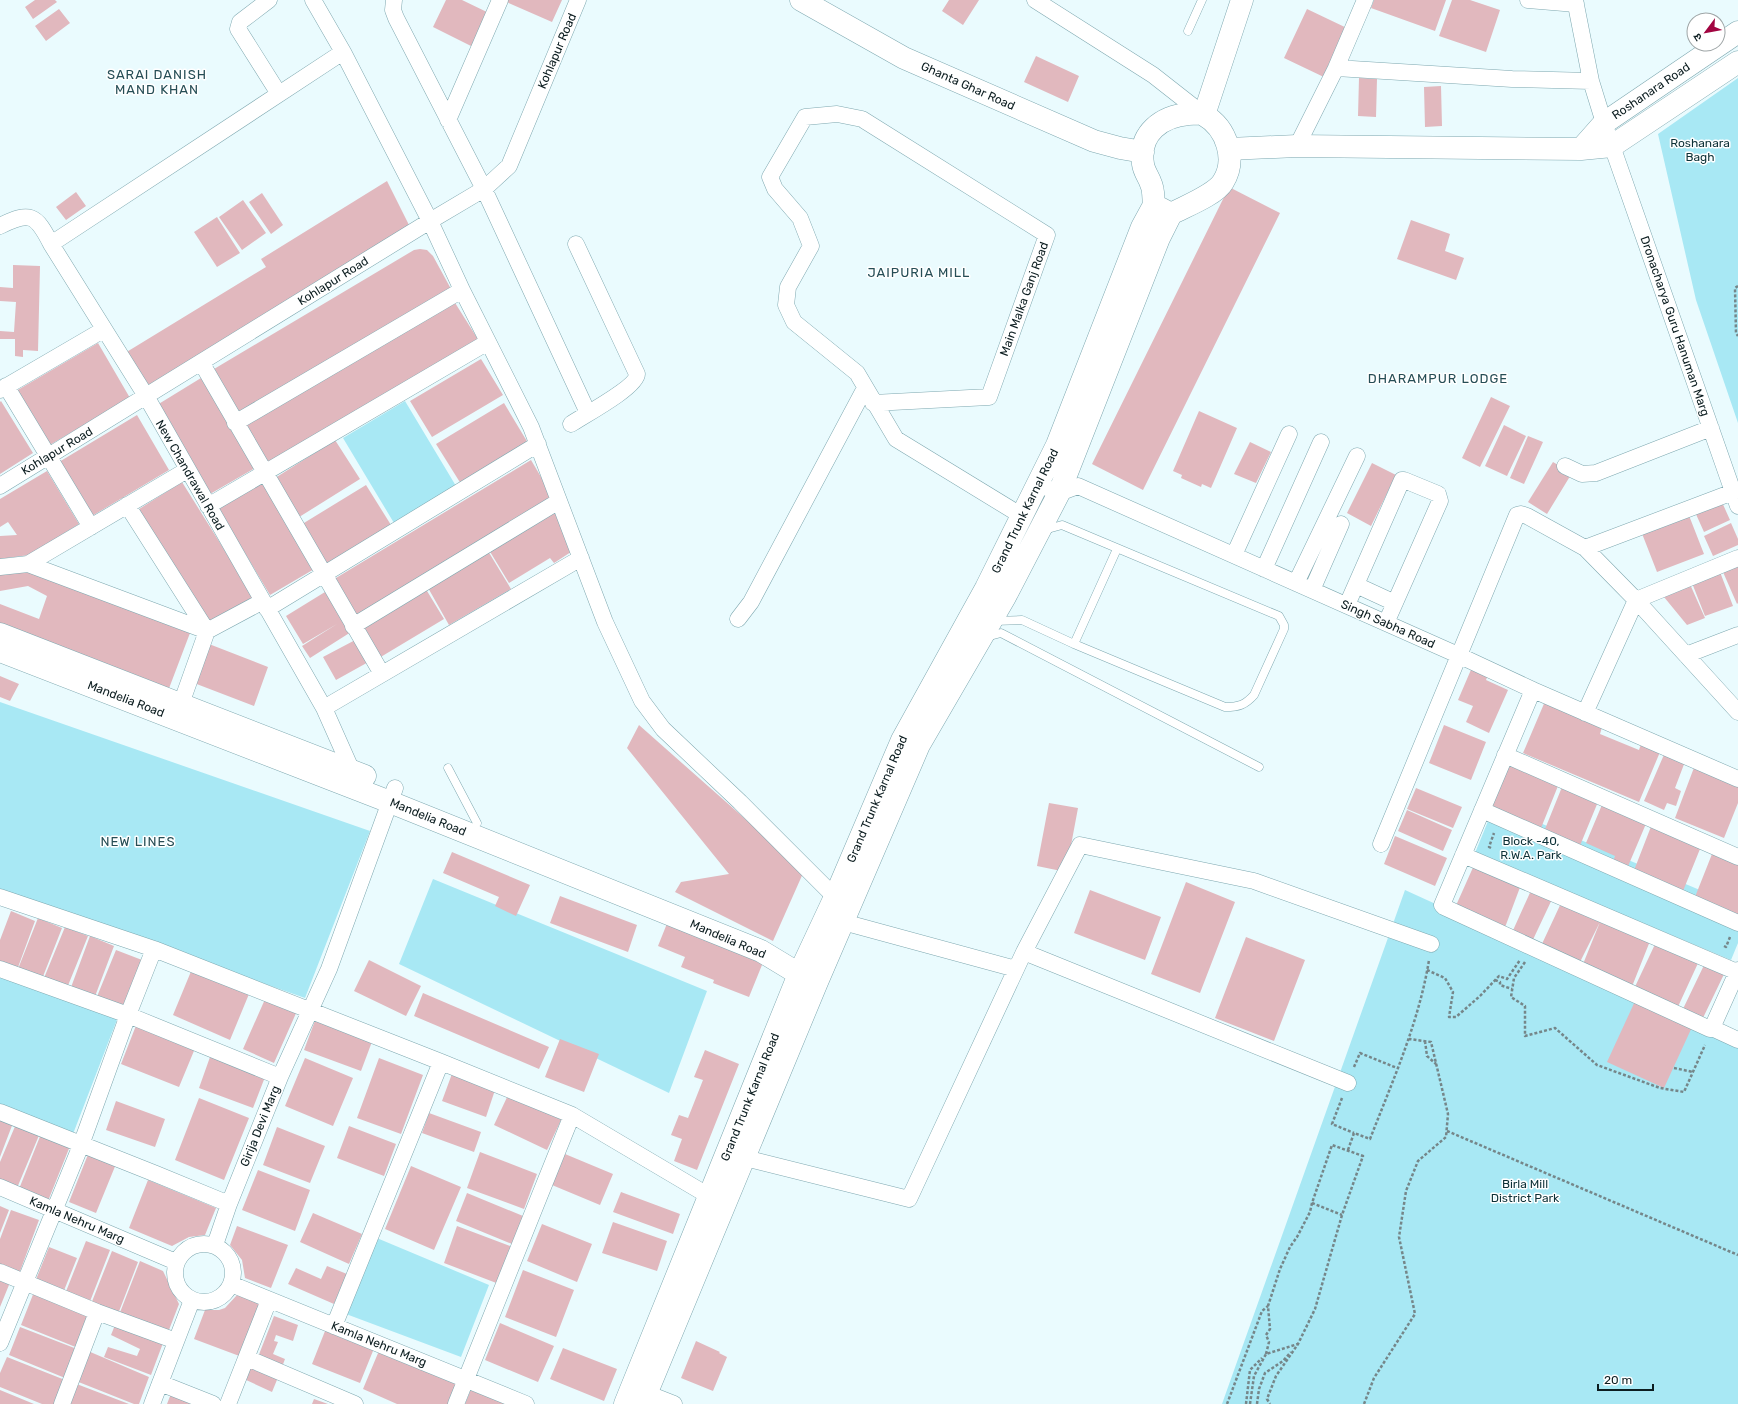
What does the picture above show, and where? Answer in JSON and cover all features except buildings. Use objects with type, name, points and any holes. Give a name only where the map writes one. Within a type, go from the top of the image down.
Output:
[{"type":"main road","name":"Ghanta Ghar Road","points":[[800,0],[904,58],[1094,141],[1143,152]]},
{"type":"main road","points":[[1204,114],[1242,0]]},
{"type":"main road","name":"Roshanara Road","points":[[1581,149],[1604,124],[1738,32]]},
{"type":"main road","name":"Roshanara Road","points":[[1612,146],[1738,62]]},
{"type":"main road","points":[[1204,114],[1220,129],[1229,149],[1229,166],[1223,182],[1210,194],[1194,201],[1163,210],[1146,174],[1143,163],[1143,152],[1146,139],[1153,128],[1164,120],[1176,115],[1204,114]]},
{"type":"main road","points":[[1229,149],[1297,146],[1581,149],[1612,146]]},
{"type":"main road","name":"Grand Trunk Karnal Road","points":[[644,1399],[745,1158],[835,897],[902,740],[986,588],[1057,445],[1142,227],[1163,210]]},
{"type":"main road","name":"Grand Trunk Karnal Road","points":[[625,1404],[709,1196],[808,978],[843,922],[919,745],[986,630],[1059,493],[1159,238],[1163,210]]},
{"type":"main road","name":"Mandelia Road","points":[[0,634],[352,771],[392,795],[761,951],[808,978]]},
{"type":"main road","name":"Mandelia Road","points":[[0,651],[392,795],[477,823],[764,944],[808,978]]},
{"type":"street","points":[[269,0],[240,22],[238,29],[279,94]]},
{"type":"street","points":[[313,0],[343,52],[430,221],[462,290],[538,444],[605,622],[642,701],[663,729],[740,802],[835,897]]},
{"type":"street","points":[[394,0],[396,18],[484,189],[588,413]]},
{"type":"street","points":[[448,120],[500,0]]},
{"type":"street","name":"Kohlapur Road","points":[[0,486],[484,189],[509,166],[578,0]]},
{"type":"street","points":[[1035,0],[1153,75],[1204,114]]},
{"type":"street","points":[[1297,146],[1336,68],[1365,0]]},
{"type":"street","points":[[1528,0],[1575,2]]},
{"type":"street","name":"Dronacharya Guru Hanuman Marg","points":[[1575,2],[1591,80],[1604,124],[1736,499]]},
{"type":"street","points":[[51,244],[343,52]]},
{"type":"street","points":[[1336,68],[1512,79],[1591,80]]},
{"type":"street","name":"Main Malka Ganj Road","points":[[864,388],[857,374],[794,322],[786,305],[788,287],[811,246],[800,218],[775,189],[770,178],[806,117],[837,114],[862,119],[1047,235],[989,396],[873,403]]},
{"type":"street","name":"New Chandrawal Road","points":[[0,226],[22,216],[29,216],[33,218],[44,230],[51,244],[146,396],[324,708],[352,771]]},
{"type":"street","points":[[571,424],[614,397],[635,381],[637,374],[576,244]]},
{"type":"street","points":[[235,423],[462,290]]},
{"type":"street","points":[[91,527],[49,456],[3,388],[104,330]]},
{"type":"street","points":[[208,506],[488,342]]},
{"type":"street","points":[[201,362],[264,474],[382,674]]},
{"type":"street","points":[[864,388],[896,439],[1022,516]]},
{"type":"street","points":[[738,619],[752,602],[864,388]]},
{"type":"street","points":[[1565,466],[1582,474],[1596,473],[1711,428]]},
{"type":"street","points":[[1234,555],[1289,434]]},
{"type":"street","points":[[1264,569],[1321,442]]},
{"type":"street","points":[[28,564],[207,631],[324,576],[538,444]]},
{"type":"street","points":[[1296,583],[1357,456]]},
{"type":"street","points":[[0,567],[28,564],[187,470]]},
{"type":"street","points":[[1347,606],[1402,480],[1438,494],[1440,501],[1386,623]]},
{"type":"street","points":[[1038,484],[1059,493]]},
{"type":"street","name":"Singh Sabha Road","points":[[1059,493],[1078,486],[1458,655],[1533,690],[1738,779]]},
{"type":"street","points":[[1585,548],[1736,499]]},
{"type":"street","points":[[353,626],[559,501]]},
{"type":"street","points":[[127,505],[207,631]]},
{"type":"street","points":[[1381,844],[1516,515],[1522,514],[1527,516],[1585,548],[1636,600],[1738,712]]},
{"type":"street","points":[[1312,590],[1341,524]]},
{"type":"street","points":[[324,708],[581,558]]},
{"type":"street","points":[[1585,713],[1636,600],[1738,558]]},
{"type":"street","points":[[1356,585],[1395,603]]},
{"type":"street","points":[[181,704],[207,631]]},
{"type":"street","points":[[1686,655],[1738,635]]},
{"type":"street","points":[[1533,690],[1442,905],[1710,1029],[1712,1028],[1738,1040]]},
{"type":"street","points":[[1505,755],[1738,857]]},
{"type":"street","name":"Girija Devi Marg","points":[[216,1245],[229,1204],[280,1077],[309,1009],[329,969],[392,795]]},
{"type":"street","points":[[1482,810],[1737,923]]},
{"type":"street","points":[[745,1158],[909,1199],[1024,952],[1080,845],[1254,880],[1431,944]]},
{"type":"street","points":[[1463,855],[1738,971],[1712,1028]]},
{"type":"street","points":[[1,902],[154,949],[309,1009],[572,1115],[709,1196]]},
{"type":"street","points":[[843,922],[1016,969]]},
{"type":"street","points":[[0,1343],[81,1145],[128,1015],[154,949]]},
{"type":"street","points":[[1024,952],[1348,1084]]},
{"type":"street","points":[[0,969],[128,1015],[280,1077]]},
{"type":"street","points":[[334,1326],[441,1062]]},
{"type":"street","points":[[0,1112],[229,1204]]},
{"type":"street","points":[[456,1404],[572,1115]]},
{"type":"street","name":"Kamla Nehru Marg","points":[[0,1187],[176,1262]]},
{"type":"street","points":[[206,1243],[216,1245],[230,1257],[233,1266],[231,1284],[220,1298],[204,1302],[192,1300],[180,1290],[176,1281],[176,1262],[181,1254],[192,1246],[206,1243]]},
{"type":"street","points":[[0,1272],[97,1312],[176,1341]]},
{"type":"street","name":"Kamla Nehru Marg","points":[[231,1284],[526,1404]]},
{"type":"street","points":[[152,1404],[192,1300]]},
{"type":"street","points":[[228,1404],[269,1300]]},
{"type":"street","points":[[62,1404],[97,1312]]},
{"type":"street","points":[[247,1358],[355,1404]]},
{"type":"street","points":[[160,1382],[213,1404]]},
{"type":"street","points":[[644,1399],[674,1404]]},
{"type":"lane","points":[[1188,31],[1202,0]]},
{"type":"lane","points":[[986,630],[1022,620],[1074,644],[1225,707],[1237,707],[1246,703],[1254,695],[1284,630],[1284,625],[1279,616],[1062,526],[1039,531]]},
{"type":"lane","points":[[1074,644],[1117,549]]},
{"type":"lane","points":[[986,630],[1001,633],[1259,766]]},
{"type":"lane","points":[[448,768],[477,823]]},
{"type":"path","points":[[1738,286],[1735,288],[1736,333],[1738,336]]},
{"type":"path","points":[[1496,850],[1489,847],[1500,818]]},
{"type":"path","points":[[1718,944],[1726,947],[1737,923]]},
{"type":"path","points":[[1348,1150],[1354,1133],[1370,1139],[1409,1039],[1427,970],[1431,944]]},
{"type":"path","points":[[1427,970],[1445,978],[1452,992],[1449,1017],[1456,1017],[1499,976],[1507,979],[1522,958],[1526,961],[1514,978],[1511,997],[1525,1006],[1525,1036],[1555,1028],[1597,1065],[1660,1088],[1684,1092],[1712,1028]]},
{"type":"path","points":[[1495,980],[1500,982],[1500,985],[1512,989]]},
{"type":"path","points":[[1364,1404],[1374,1378],[1415,1314],[1399,1236],[1406,1191],[1418,1161],[1446,1137],[1447,1131],[1448,1114],[1431,1042],[1409,1039]]},
{"type":"path","points":[[1425,1041],[1426,1056],[1437,1065]]},
{"type":"path","points":[[1674,1068],[1693,1072]]},
{"type":"path","points":[[1447,1131],[1738,1254]]},
{"type":"path","points":[[1250,1404],[1254,1376],[1266,1354],[1269,1342],[1266,1335],[1270,1328],[1268,1306],[1280,1269],[1290,1247],[1298,1237],[1310,1212],[1332,1145],[1363,1156],[1342,1215],[1315,1309],[1298,1344],[1276,1376],[1267,1398],[1270,1404]]},
{"type":"path","points":[[1312,1203],[1342,1215]]},
{"type":"path","points":[[1227,1404],[1262,1311],[1268,1306]]},
{"type":"path","points":[[1246,1404],[1250,1370],[1266,1354],[1298,1344]]},
{"type":"path","points":[[1257,1404],[1259,1389],[1265,1373],[1283,1361],[1298,1344]]},
{"type":"green space","name":"Roshanara Bagh","points":[[1738,78],[1738,423],[1696,300],[1658,134]]},
{"type":"green space","points":[[405,401],[456,486],[394,523],[343,438]]},
{"type":"green space","points":[[0,702],[370,831],[305,998],[0,891]]},
{"type":"green space","name":"Block -40, R.W.A. Park","points":[[1495,804],[1738,906],[1738,943],[1731,960],[1475,853]]},
{"type":"green space","points":[[433,879],[707,991],[669,1093],[399,964]]},
{"type":"green space","name":"Birla Mill District Park","points":[[1405,890],[1738,1042],[1738,1404],[1222,1404]]},
{"type":"green space","points":[[0,972],[118,1017],[73,1134],[0,1106]]},
{"type":"green space","points":[[372,1236],[489,1285],[461,1357],[338,1311]]},
{"type":"district","name":"SARAI DANISH MAND KHAN","points":[[157,82]]},
{"type":"district","name":"JAIPURIA MILL","points":[[919,272]]},
{"type":"district","name":"DHARAMPUR LODGE","points":[[1438,378]]},
{"type":"district","name":"NEW LINES","points":[[138,841]]}]
